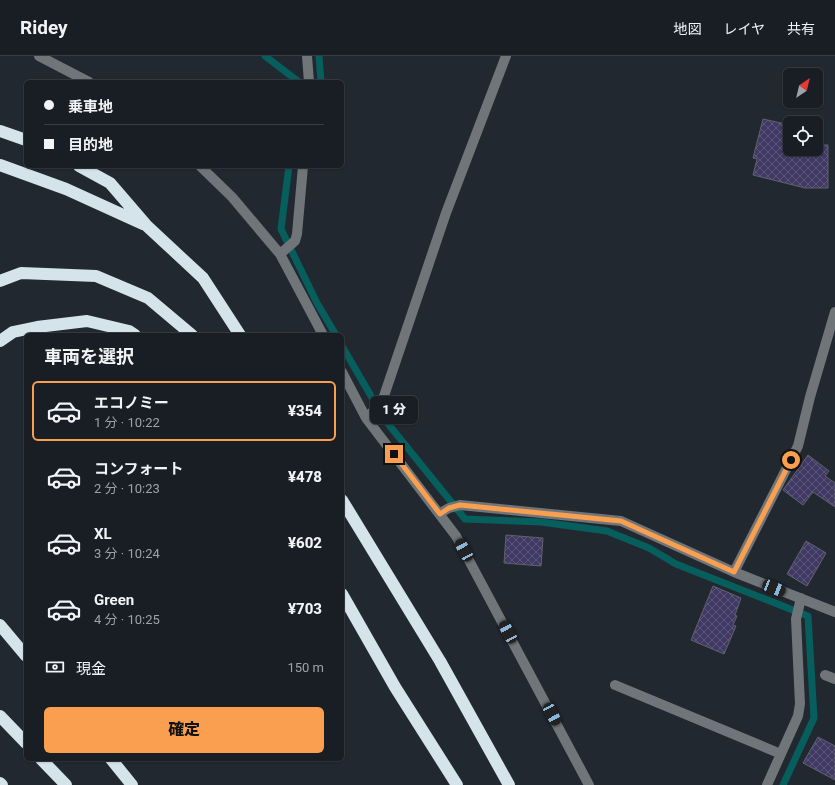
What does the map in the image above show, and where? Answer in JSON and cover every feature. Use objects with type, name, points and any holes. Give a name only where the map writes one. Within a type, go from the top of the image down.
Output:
[{"type":"highway","points":[[0,132],[24,139]]},
{"type":"highway","points":[[0,165],[66,189],[148,226]]},
{"type":"highway","points":[[83,168],[110,183],[148,226],[203,278],[239,333]]},
{"type":"highway","points":[[0,281],[21,273],[96,276],[148,298],[190,333]]},
{"type":"highway","points":[[0,341],[13,332],[37,327],[87,321],[132,333]]},
{"type":"highway","points":[[344,503],[440,661],[509,785]]},
{"type":"highway","points":[[344,598],[395,687],[457,785]]},
{"type":"highway","points":[[0,625],[24,654]]},
{"type":"highway","points":[[0,716],[24,741]]},
{"type":"highway","points":[[43,761],[66,785]]},
{"type":"highway","points":[[113,761],[132,785]]},
{"type":"street","points":[[39,56],[85,80]]},
{"type":"street","points":[[307,56],[309,80]]},
{"type":"street","points":[[369,416],[381,404],[446,213],[506,56]]},
{"type":"street","points":[[202,168],[232,197],[283,253],[322,333]]},
{"type":"street","points":[[283,253],[295,241],[297,234],[303,168]]},
{"type":"street","points":[[734,572],[798,446],[810,397],[835,312]]},
{"type":"street","points":[[344,375],[369,416],[456,536],[589,785]]},
{"type":"street","points":[[440,514],[449,508],[460,505],[621,521],[734,572],[835,612]]},
{"type":"street","points":[[767,785],[798,716],[800,704],[796,619],[801,598]]},
{"type":"street","points":[[615,685],[781,754]]},
{"type":"building","points":[[763,119],[783,123],[783,156],[823,156],[823,145],[828,145],[828,188],[805,188],[753,175],[757,159],[753,158]]},
{"type":"building","points":[[808,455],[829,471],[825,476],[835,483],[835,507],[813,492],[803,505],[783,490]]},
{"type":"building","points":[[506,535],[543,538],[541,566],[504,563]]},
{"type":"building","points":[[806,541],[826,553],[807,586],[787,574]]},
{"type":"building","points":[[713,586],[741,598],[735,615],[737,616],[733,625],[736,626],[724,654],[691,640]]},
{"type":"building","points":[[818,737],[835,746],[835,780],[803,763]]},
{"type":"waterway","points":[[265,56],[296,80]]},
{"type":"waterway","points":[[319,56],[321,80]]},
{"type":"waterway","points":[[289,168],[281,229],[317,303],[335,333]]},
{"type":"waterway","points":[[344,349],[385,420],[465,519],[541,522],[607,531],[649,548],[676,564],[808,616],[814,718],[783,785]]},
{"type":"route","points":[[394,454],[440,514],[449,508],[460,505],[621,521],[734,572],[791,460]]}]
